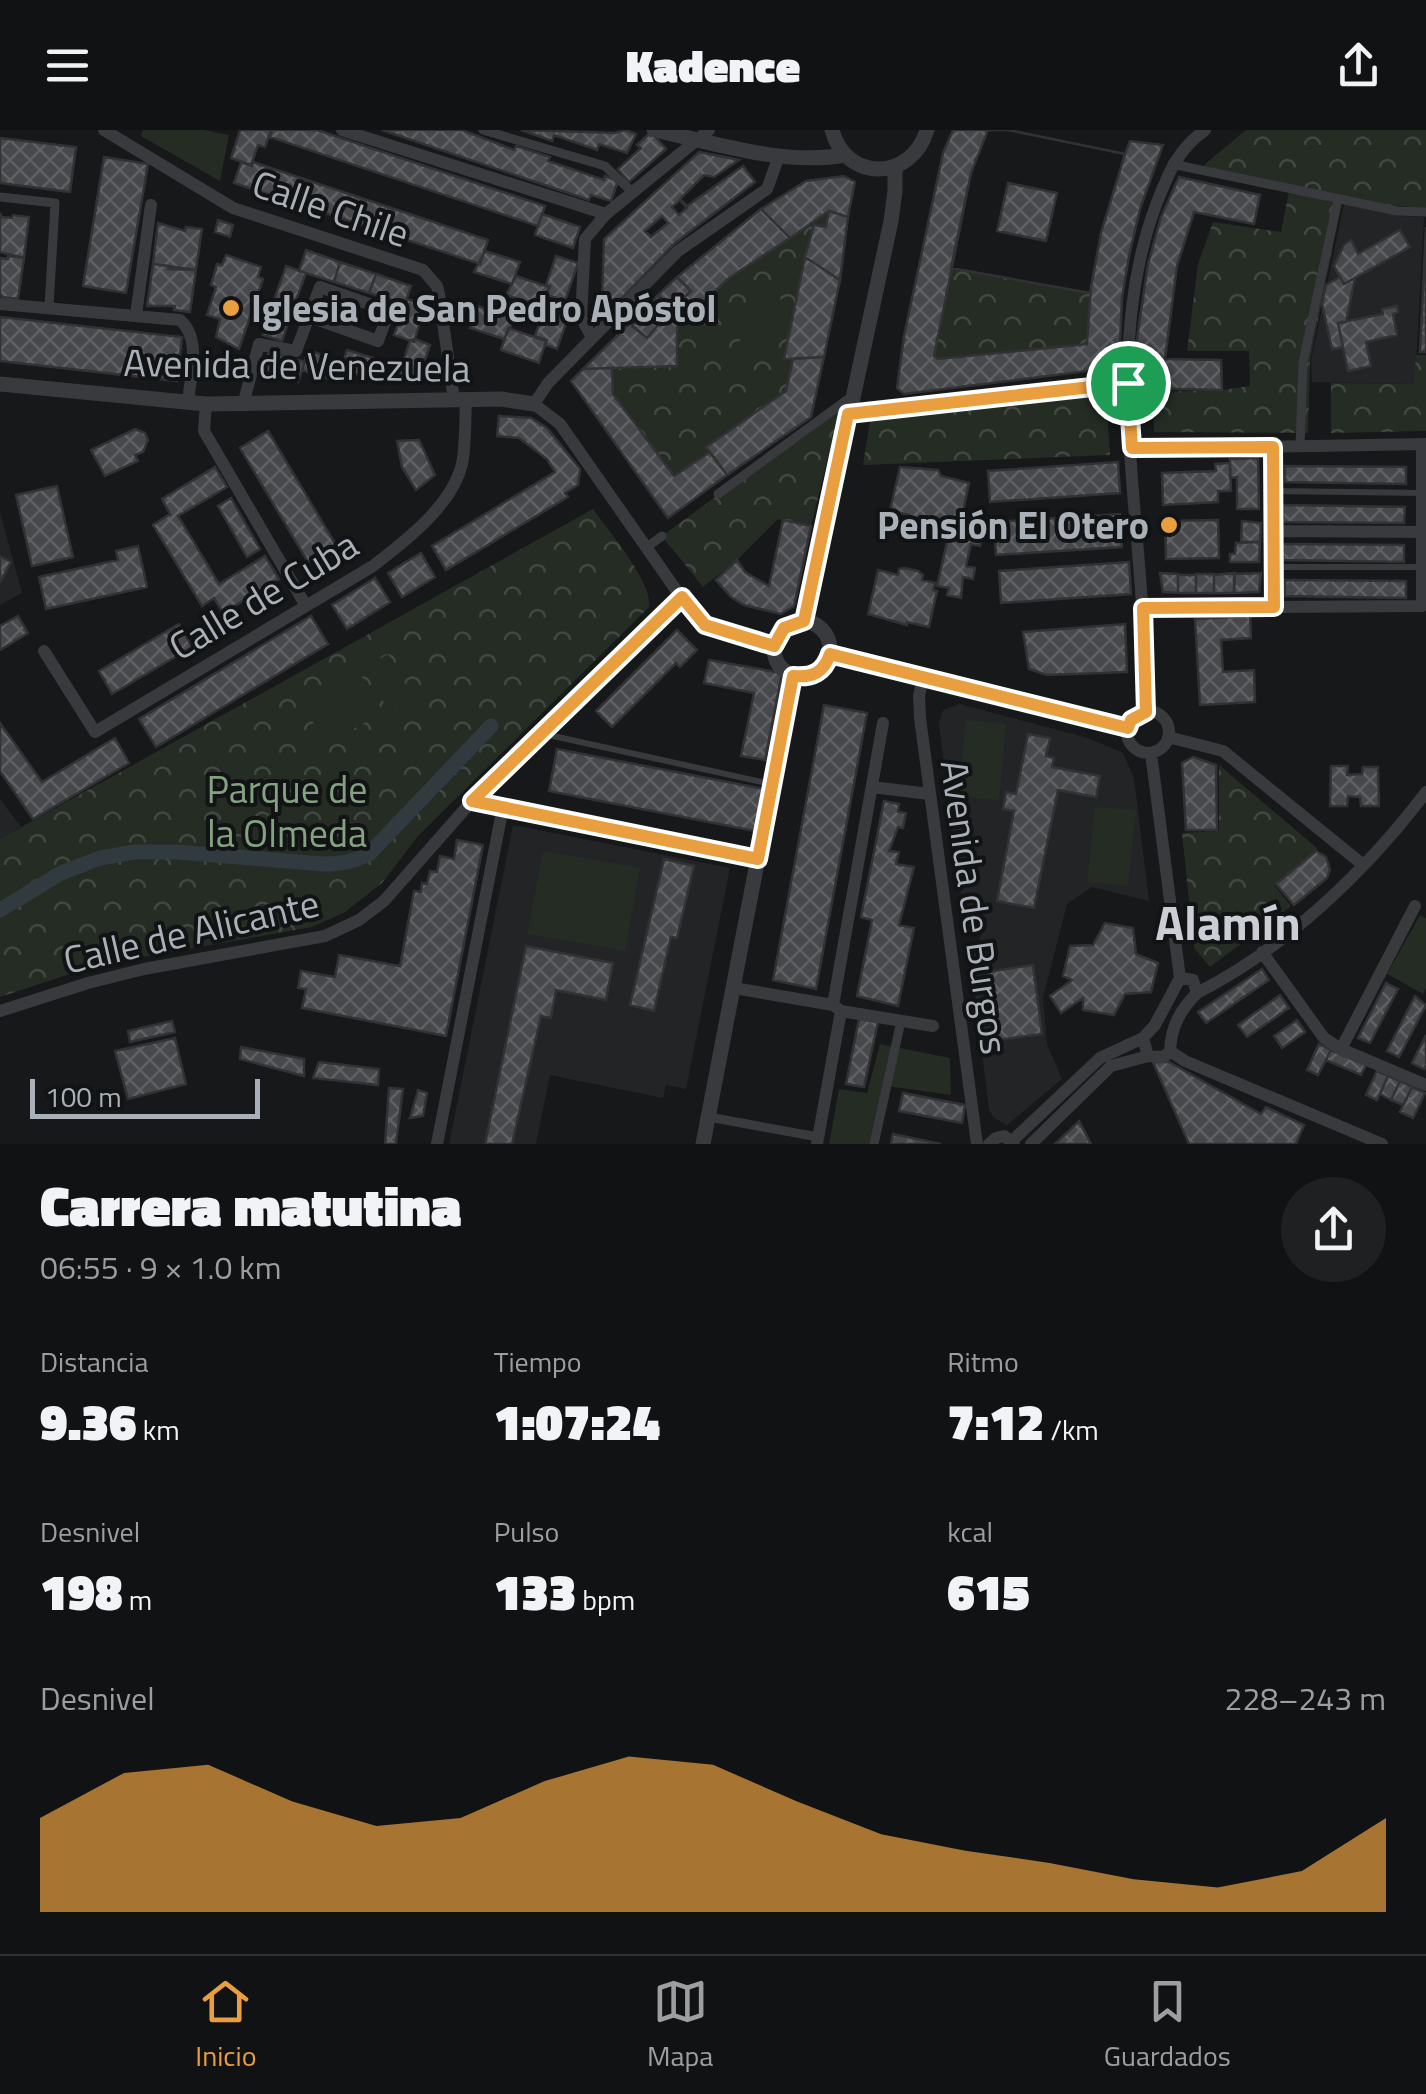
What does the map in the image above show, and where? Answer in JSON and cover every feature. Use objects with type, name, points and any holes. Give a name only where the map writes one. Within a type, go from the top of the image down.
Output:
[{"type":"street","name":"Calle Chile","points":[[104,130],[233,208],[423,270],[437,286],[460,400]]},
{"type":"street","points":[[342,130],[606,214]]},
{"type":"street","points":[[483,130],[605,166],[632,192]]},
{"type":"street","points":[[655,130],[668,151],[663,168]]},
{"type":"street","points":[[655,130],[704,134],[779,156],[816,160],[845,155]]},
{"type":"street","points":[[832,130],[845,155],[870,169],[895,167],[917,153],[928,130]]},
{"type":"street","points":[[1146,712],[1128,383],[1132,288],[1151,219],[1172,164],[1188,142],[1204,130]]},
{"type":"street","points":[[592,337],[581,318],[585,239],[606,214],[704,134]]},
{"type":"street","points":[[774,646],[705,625],[560,424],[534,404],[548,383],[678,251],[766,189],[779,156]]},
{"type":"street","points":[[1172,164],[1397,211],[1426,212]]},
{"type":"street","points":[[804,621],[891,221],[895,167]]},
{"type":"street","points":[[0,197],[55,203],[48,307]]},
{"type":"street","points":[[1300,446],[1304,362],[1338,199]]},
{"type":"street","points":[[136,315],[151,205]]},
{"type":"street","points":[[243,404],[259,344],[296,351],[320,287],[389,312],[378,341],[310,317]]},
{"type":"street","points":[[0,304],[180,320],[190,328],[193,341],[188,403]]},
{"type":"street","points":[[848,414],[1128,383]]},
{"type":"street","name":"Avenida de Venezuela","points":[[0,384],[206,404],[501,399],[534,404]]},
{"type":"street","points":[[718,494],[851,397]]},
{"type":"street","name":"Calle de Cuba","points":[[44,651],[96,732],[306,606],[383,558],[441,501],[462,464],[460,400]]},
{"type":"street","points":[[206,404],[204,431],[306,606]]},
{"type":"street","points":[[1132,448],[1424,445],[1422,606],[1143,608]]},
{"type":"street","points":[[1273,447],[1274,607]]},
{"type":"street","points":[[1274,531],[1425,532]]},
{"type":"street","points":[[647,547],[662,536]]},
{"type":"street","name":"Calle de Alicante","points":[[0,1011],[88,982],[144,969],[325,936],[359,920],[384,901],[472,801],[682,597]]},
{"type":"street","points":[[804,621],[825,632],[830,654],[817,674],[806,678],[793,676],[778,665],[774,646],[784,628],[804,621]]},
{"type":"street","points":[[830,654],[1128,728]]},
{"type":"street","points":[[703,1144],[793,676]]},
{"type":"street","name":"Avenida de Burgos","points":[[923,678],[920,718],[977,1144]]},
{"type":"street","points":[[1146,712],[1164,719],[1168,737],[1160,750],[1151,753],[1133,747],[1128,728],[1131,720],[1146,712]]},
{"type":"street","points":[[709,1117],[817,1141],[883,722]]},
{"type":"street","points":[[1168,737],[1223,751],[1362,864]]},
{"type":"street","points":[[989,1144],[1004,1136],[1013,1142],[1100,1058],[1142,1038],[1155,1025],[1180,978],[1151,753]]},
{"type":"street","points":[[872,787],[929,794]]},
{"type":"street","points":[[1170,1052],[1170,1038],[1179,1014],[1198,993],[1262,952],[1311,914],[1400,826],[1426,792]]},
{"type":"street","points":[[472,801],[758,859]]},
{"type":"street","points":[[437,1144],[502,807]]},
{"type":"street","points":[[1341,1049],[1416,906]]},
{"type":"street","points":[[1262,952],[1324,1038],[1426,1085]]},
{"type":"street","points":[[1180,978],[1193,980],[1198,993]]},
{"type":"street","points":[[734,988],[933,1026]]},
{"type":"street","points":[[874,1144],[902,1021]]},
{"type":"street","points":[[1142,1038],[1148,1056]]},
{"type":"street","points":[[1032,1144],[1112,1066],[1148,1056],[1164,1057],[1170,1052]]},
{"type":"street","points":[[1170,1052],[1382,1144]]},
{"type":"lane","points":[[1273,491],[1424,494]]},
{"type":"lane","points":[[1274,567],[1424,567]]},
{"type":"lane","points":[[543,734],[773,785]]},
{"type":"shaded area","points":[[1344,204],[1399,216],[1424,217],[1415,384],[1312,382],[1311,361]]},
{"type":"shaded area","points":[[0,512],[22,593],[0,605]]},
{"type":"shaded area","points":[[960,704],[1088,738],[1123,753],[1134,778],[1149,901],[1092,887],[1067,904],[1043,998],[1047,1044],[1062,1079],[1007,1125],[989,1110],[971,964],[987,918],[971,913],[960,891],[939,724],[943,710]]},
{"type":"shaded area","points":[[0,799],[21,827],[0,839]]},
{"type":"shaded area","points":[[513,825],[730,868],[686,1089],[666,1085],[663,1098],[550,1075],[536,1144],[449,1144]]},
{"type":"green space","points":[[143,130],[204,130],[229,135],[220,181],[141,136]]},
{"type":"green space","points":[[1246,130],[1426,130],[1426,208],[1388,205],[1208,169],[1204,165]]},
{"type":"green space","points":[[1289,191],[1341,205],[1310,361],[1308,433],[1154,432],[1153,392],[1250,386],[1249,351],[1187,351],[1198,264],[1213,222],[1281,232]]},
{"type":"green space","points":[[829,211],[826,227],[814,226],[784,359],[793,359],[786,391],[706,447],[710,452],[674,476],[613,394],[612,368],[677,365],[677,327],[729,278]]},
{"type":"green space","points":[[951,268],[1090,293],[1087,344],[938,359],[934,356]]},
{"type":"green space","points":[[749,292],[784,300],[774,352],[738,353]]},
{"type":"green space","points":[[1416,355],[1426,355],[1426,431],[1331,433],[1331,383],[1414,384]]},
{"type":"green space","points":[[1106,395],[1110,455],[863,465],[870,420]]},
{"type":"green space","points":[[841,405],[811,526],[778,519],[703,587],[662,536]]},
{"type":"green space","name":"Parque de la Olmeda","points":[[593,509],[637,571],[649,597],[649,607],[418,836],[382,883],[345,912],[312,927],[97,965],[0,997],[0,839]]},
{"type":"green space","points":[[388,654],[413,697],[389,711],[364,668]]},
{"type":"green space","points":[[359,672],[383,712],[326,745],[303,705]]},
{"type":"green space","points":[[966,720],[1006,724],[999,800],[958,796]]},
{"type":"green space","points":[[1219,765],[1318,849],[1274,885],[1291,906],[1210,967],[1194,948],[1182,833],[1219,831]]},
{"type":"green space","points":[[1095,807],[1136,810],[1128,886],[1087,882]]},
{"type":"green space","points":[[543,851],[640,868],[625,951],[527,934]]},
{"type":"green space","points":[[1420,915],[1426,918],[1423,994],[1387,974]]},
{"type":"green space","points":[[880,1044],[950,1058],[951,1095],[887,1086],[875,1144],[829,1144],[839,1089],[867,1093]]},
{"type":"building","points":[[240,130],[271,130],[265,147],[258,145],[251,165],[231,158]]},
{"type":"building","points":[[272,130],[317,130],[545,206],[538,226],[270,137]]},
{"type":"building","points":[[382,130],[462,130],[514,150],[516,146],[550,157],[548,161],[604,180],[605,176],[618,181],[611,201],[591,195],[589,200]]},
{"type":"building","points":[[521,130],[625,130],[636,134],[627,153],[599,144],[597,150],[554,135],[552,141]]},
{"type":"building","points":[[953,130],[988,130],[971,173],[934,356],[938,359],[1087,344],[1091,287],[1101,233],[1125,154],[1130,141],[1163,145],[1140,209],[1129,256],[1122,298],[1119,367],[904,394],[897,388],[904,336],[943,153]]},
{"type":"building","points":[[988,130],[1008,130],[1125,154],[1101,233],[1090,293],[951,268],[971,173]],"holes":[[[1008,183],[1057,193],[1046,241],[997,231]]]},
{"type":"building","points":[[988,130],[1008,130],[1125,154],[1101,233],[1090,293],[951,268],[971,173]]},
{"type":"building","points":[[651,132],[666,149],[629,182],[618,169],[641,148],[637,145]]},
{"type":"building","points":[[0,138],[76,147],[70,192],[0,183]]},
{"type":"building","points":[[699,152],[739,160],[714,177],[704,175],[680,199],[687,206],[743,166],[755,182],[675,243],[617,303],[602,298],[604,239]],"holes":[[[680,200],[687,208],[679,215],[672,207]],[[662,216],[668,223],[651,237],[645,231]]]},
{"type":"building","points":[[104,157],[148,164],[126,293],[83,286]]},
{"type":"building","points":[[241,162],[252,166],[253,162],[488,240],[480,264],[234,183]]},
{"type":"building","points":[[844,176],[855,182],[848,217],[829,211],[790,238],[761,209],[806,181]]},
{"type":"building","points":[[1179,177],[1260,195],[1254,224],[1194,212],[1177,266],[1165,359],[1221,360],[1222,390],[1139,388],[1136,345],[1148,264],[1161,217]]},
{"type":"building","points":[[761,209],[790,238],[729,278],[677,327],[677,366],[583,369],[630,323],[647,338],[663,319],[648,306],[658,295],[672,309],[691,291],[677,277]]},
{"type":"building","points":[[829,211],[848,217],[840,280],[805,257],[814,225],[826,227]]},
{"type":"building","points":[[0,213],[2,217],[29,217],[24,258],[0,252]]},
{"type":"building","points":[[542,214],[580,227],[573,248],[535,235]]},
{"type":"building","points":[[218,220],[233,225],[230,237],[215,232]]},
{"type":"building","points":[[158,223],[185,231],[186,227],[202,229],[196,270],[153,264]]},
{"type":"building","points":[[1426,227],[1426,352],[1420,352]]},
{"type":"building","points":[[1400,230],[1410,247],[1344,284],[1334,266],[1344,245],[1351,240],[1358,254]]},
{"type":"building","points":[[306,250],[340,262],[334,282],[299,271]]},
{"type":"building","points":[[485,251],[520,262],[512,284],[474,272]]},
{"type":"building","name":"Iglesia de San Pedro Apóstol","points":[[226,255],[261,267],[258,277],[263,279],[239,349],[216,337],[220,319],[207,315],[216,287],[211,285],[217,264],[222,265]]},
{"type":"building","points":[[556,256],[578,263],[565,301],[547,295],[550,286],[546,285]]},
{"type":"building","points":[[805,257],[840,280],[824,357],[784,359]]},
{"type":"building","points":[[0,258],[24,258],[18,299],[2,297],[0,293]]},
{"type":"building","points":[[340,262],[376,274],[369,293],[334,282]]},
{"type":"building","points":[[153,264],[196,270],[190,312],[174,310],[175,306],[147,306]]},
{"type":"building","points":[[286,266],[306,273],[294,306],[274,300]]},
{"type":"building","points":[[376,274],[411,286],[405,304],[369,293]]},
{"type":"building","points":[[516,276],[549,287],[542,307],[506,295]]},
{"type":"building","points":[[677,277],[691,291],[672,309],[658,295]]},
{"type":"building","points":[[1340,277],[1344,284],[1355,278],[1346,322],[1338,323],[1343,347],[1332,349],[1322,304],[1326,285]]},
{"type":"building","points":[[407,299],[425,305],[414,342],[394,335]]},
{"type":"building","points":[[274,300],[294,306],[282,341],[263,335]]},
{"type":"building","points":[[546,304],[570,312],[557,349],[535,336]]},
{"type":"building","points":[[477,306],[515,318],[504,339],[470,328]]},
{"type":"building","points":[[1397,306],[1398,312],[1393,314],[1397,335],[1366,342],[1371,366],[1348,371],[1338,323],[1383,314],[1382,309]]},
{"type":"building","points":[[649,307],[663,319],[647,338],[632,326]]},
{"type":"building","points":[[0,317],[182,337],[177,381],[0,361]]},
{"type":"building","points":[[508,328],[546,341],[539,363],[501,350]]},
{"type":"building","points":[[410,340],[430,345],[418,381],[399,375]]},
{"type":"building","points":[[308,350],[343,362],[337,382],[302,370]]},
{"type":"building","points":[[347,350],[383,361],[376,381],[341,369]]},
{"type":"building","points":[[269,351],[305,362],[298,382],[263,370]]},
{"type":"building","points":[[824,357],[811,417],[727,475],[706,447],[786,391],[793,359]]},
{"type":"building","points":[[612,368],[613,394],[674,476],[710,452],[727,475],[668,518],[571,381],[583,369]]},
{"type":"building","points":[[499,416],[531,418],[547,428],[580,469],[578,485],[565,493],[568,497],[446,570],[432,546],[555,472],[547,459],[519,438],[497,436]]},
{"type":"building","points":[[135,429],[145,433],[148,440],[143,452],[135,455],[138,461],[105,476],[91,450]]},
{"type":"building","points":[[268,431],[336,545],[308,562],[240,448]]},
{"type":"building","points":[[419,440],[435,475],[416,490],[402,467],[397,441]]},
{"type":"building","points":[[1258,458],[1259,509],[1237,509],[1237,477],[1230,478],[1230,459]]},
{"type":"building","points":[[1118,462],[1120,493],[990,502],[988,471]]},
{"type":"building","points":[[1230,463],[1231,491],[1218,491],[1218,502],[1163,505],[1162,473],[1216,471],[1215,464]]},
{"type":"building","points":[[1285,466],[1406,467],[1406,484],[1285,482]]},
{"type":"building","points":[[215,467],[227,487],[178,516],[219,584],[265,556],[279,579],[223,613],[214,598],[202,606],[153,525],[170,514],[162,499]]},
{"type":"building","points":[[900,467],[938,470],[941,476],[969,483],[961,521],[951,519],[950,524],[933,520],[926,525],[890,510]]},
{"type":"building","points":[[57,486],[73,557],[32,566],[16,495]]},
{"type":"building","points":[[231,498],[260,549],[247,557],[218,506]]},
{"type":"building","points":[[1283,505],[1405,507],[1404,523],[1283,522]]},
{"type":"building","points":[[1120,514],[1122,547],[996,555],[994,522]]},
{"type":"building","points":[[963,516],[976,519],[973,534],[982,536],[980,546],[971,544],[966,566],[975,568],[973,579],[963,577],[961,598],[947,595],[949,588],[937,586],[952,520],[962,523]]},
{"type":"building","points":[[783,520],[811,526],[794,606],[781,614],[744,605],[716,580],[737,560],[745,572],[769,586]]},
{"type":"building","points":[[1218,520],[1219,558],[1166,559],[1165,521]]},
{"type":"building","points":[[1242,521],[1261,523],[1260,542],[1241,542]]},
{"type":"building","points":[[1260,542],[1259,562],[1230,562],[1236,543]]},
{"type":"building","points":[[1283,544],[1404,545],[1404,562],[1283,560]]},
{"type":"building","points":[[138,546],[147,587],[46,609],[39,577],[118,560],[116,551]]},
{"type":"building","points":[[421,553],[435,577],[402,597],[388,573]]},
{"type":"building","points":[[0,556],[11,562],[0,583]]},
{"type":"building","points":[[1129,562],[1131,594],[1001,603],[999,571]]},
{"type":"building","points":[[899,569],[918,571],[922,580],[935,583],[933,590],[937,591],[929,627],[868,614],[878,570],[898,575]]},
{"type":"building","points":[[1160,573],[1178,574],[1178,593],[1163,592]]},
{"type":"building","points":[[1235,573],[1234,593],[1214,593],[1214,575]]},
{"type":"building","points":[[1261,573],[1259,592],[1234,593],[1234,574]]},
{"type":"building","points":[[1196,574],[1214,574],[1214,593],[1196,593]]},
{"type":"building","points":[[1178,575],[1196,575],[1196,593],[1178,593]]},
{"type":"building","points":[[375,578],[390,602],[347,629],[332,605]]},
{"type":"building","points":[[1285,580],[1406,581],[1406,598],[1285,596]]},
{"type":"building","points":[[18,616],[28,633],[0,650],[0,626]]},
{"type":"building","points":[[311,616],[328,644],[156,747],[139,719]]},
{"type":"building","points":[[1250,616],[1251,638],[1221,640],[1223,672],[1254,670],[1255,702],[1200,705],[1195,619]]},
{"type":"building","points":[[179,624],[192,647],[112,694],[99,671]]},
{"type":"building","points":[[1125,624],[1127,672],[1047,675],[1029,669],[1023,632]]},
{"type":"building","points":[[677,630],[697,650],[680,667],[676,663],[612,727],[596,711]]},
{"type":"building","points":[[709,660],[782,673],[765,760],[741,756],[754,693],[704,683]]},
{"type":"building","points":[[824,705],[867,713],[816,989],[773,980]]},
{"type":"building","points":[[0,723],[42,782],[115,738],[129,763],[33,819],[0,771]]},
{"type":"building","points":[[1028,734],[1050,738],[1046,756],[1054,758],[1052,767],[1100,776],[1096,797],[1058,790],[1034,908],[997,901],[1014,811],[1003,809],[1006,792],[1016,794]]},
{"type":"building","points":[[557,749],[764,789],[755,831],[549,791]]},
{"type":"building","points":[[1193,757],[1216,765],[1217,830],[1186,830],[1182,763]]},
{"type":"building","points":[[1331,766],[1348,766],[1347,775],[1362,774],[1363,767],[1378,767],[1379,806],[1361,806],[1360,797],[1348,796],[1347,806],[1330,806]]},
{"type":"building","points":[[884,801],[899,804],[898,812],[906,813],[903,828],[898,827],[889,851],[899,852],[896,864],[914,867],[899,925],[914,928],[898,1006],[857,996],[872,920],[861,917]]},
{"type":"building","points":[[457,840],[483,845],[446,1036],[302,1008],[306,989],[298,988],[301,971],[335,977],[339,955],[400,966],[414,891],[421,892],[430,871],[437,872],[440,856],[454,859]]},
{"type":"building","points":[[1316,851],[1326,857],[1330,870],[1327,878],[1294,905],[1276,884]]},
{"type":"building","points":[[664,859],[694,866],[677,938],[671,937],[654,1011],[630,1005]]},
{"type":"building","points":[[1105,923],[1133,928],[1136,954],[1158,963],[1151,992],[1125,994],[1114,1015],[1083,1010],[1083,998],[1061,1013],[1050,996],[1072,980],[1063,976],[1070,946],[1093,945]]},
{"type":"building","points":[[526,946],[613,963],[606,1000],[556,990],[551,1018],[541,1016],[512,1144],[485,1144]]},
{"type":"building","points":[[1033,965],[1042,1034],[997,1040],[987,972]]},
{"type":"building","points":[[1262,969],[1269,980],[1206,1023],[1198,1012]]},
{"type":"building","points":[[1386,983],[1398,989],[1370,1043],[1358,1038]]},
{"type":"building","points":[[1280,995],[1289,1008],[1247,1037],[1238,1025]]},
{"type":"building","points":[[1415,996],[1426,1005],[1399,1057],[1387,1051]]},
{"type":"building","points":[[859,1019],[878,1022],[864,1087],[846,1084]]},
{"type":"building","points":[[1297,1020],[1305,1032],[1282,1048],[1274,1036]]},
{"type":"building","points":[[172,1021],[175,1032],[130,1042],[128,1031]]},
{"type":"building","points":[[1426,1035],[1426,1065],[1424,1069],[1412,1063]]},
{"type":"building","points":[[175,1038],[186,1084],[128,1099],[115,1051]]},
{"type":"building","points":[[1319,1044],[1331,1050],[1318,1075],[1307,1070]]},
{"type":"building","points":[[241,1047],[304,1059],[304,1076],[240,1059]]},
{"type":"building","points":[[1331,1050],[1366,1065],[1361,1075],[1326,1060]]},
{"type":"building","points":[[319,1062],[379,1069],[378,1085],[313,1078]]},
{"type":"building","points":[[1153,1062],[1169,1062],[1261,1114],[1266,1107],[1304,1125],[1296,1144],[1189,1144]]},
{"type":"building","points":[[1377,1071],[1388,1076],[1377,1100],[1366,1095]]},
{"type":"building","points":[[1388,1076],[1400,1081],[1391,1100],[1380,1094]]},
{"type":"building","points":[[1400,1081],[1412,1087],[1403,1105],[1391,1100]]},
{"type":"building","points":[[1412,1087],[1425,1093],[1413,1118],[1400,1112]]},
{"type":"building","points":[[389,1088],[403,1089],[396,1144],[385,1144]]},
{"type":"building","points":[[418,1090],[427,1093],[423,1116],[410,1118]]},
{"type":"building","points":[[903,1093],[965,1105],[962,1123],[899,1111]]},
{"type":"building","points":[[1079,1121],[1091,1144],[1055,1144]]},
{"type":"building","points":[[893,1134],[941,1144],[891,1144]]},
{"type":"waterway","points":[[0,910],[61,873],[100,858],[134,852],[323,864],[358,859],[370,853],[491,726]]},
{"type":"place","name":"Iglesia de San Pedro Apóstol","points":[[231,308]]},
{"type":"place","name":"Pensión El Otero","points":[[1169,525]]},
{"type":"district","name":"Alamín","points":[[1228,922]]},
{"type":"route","points":[[1128,383],[1132,448],[1273,447],[1274,607],[1143,608],[1146,712],[1131,720],[1128,728],[830,654],[817,674],[806,678],[793,676],[758,859],[472,801],[682,597],[705,625],[774,646],[784,628],[804,621],[848,414],[1128,383]]}]
